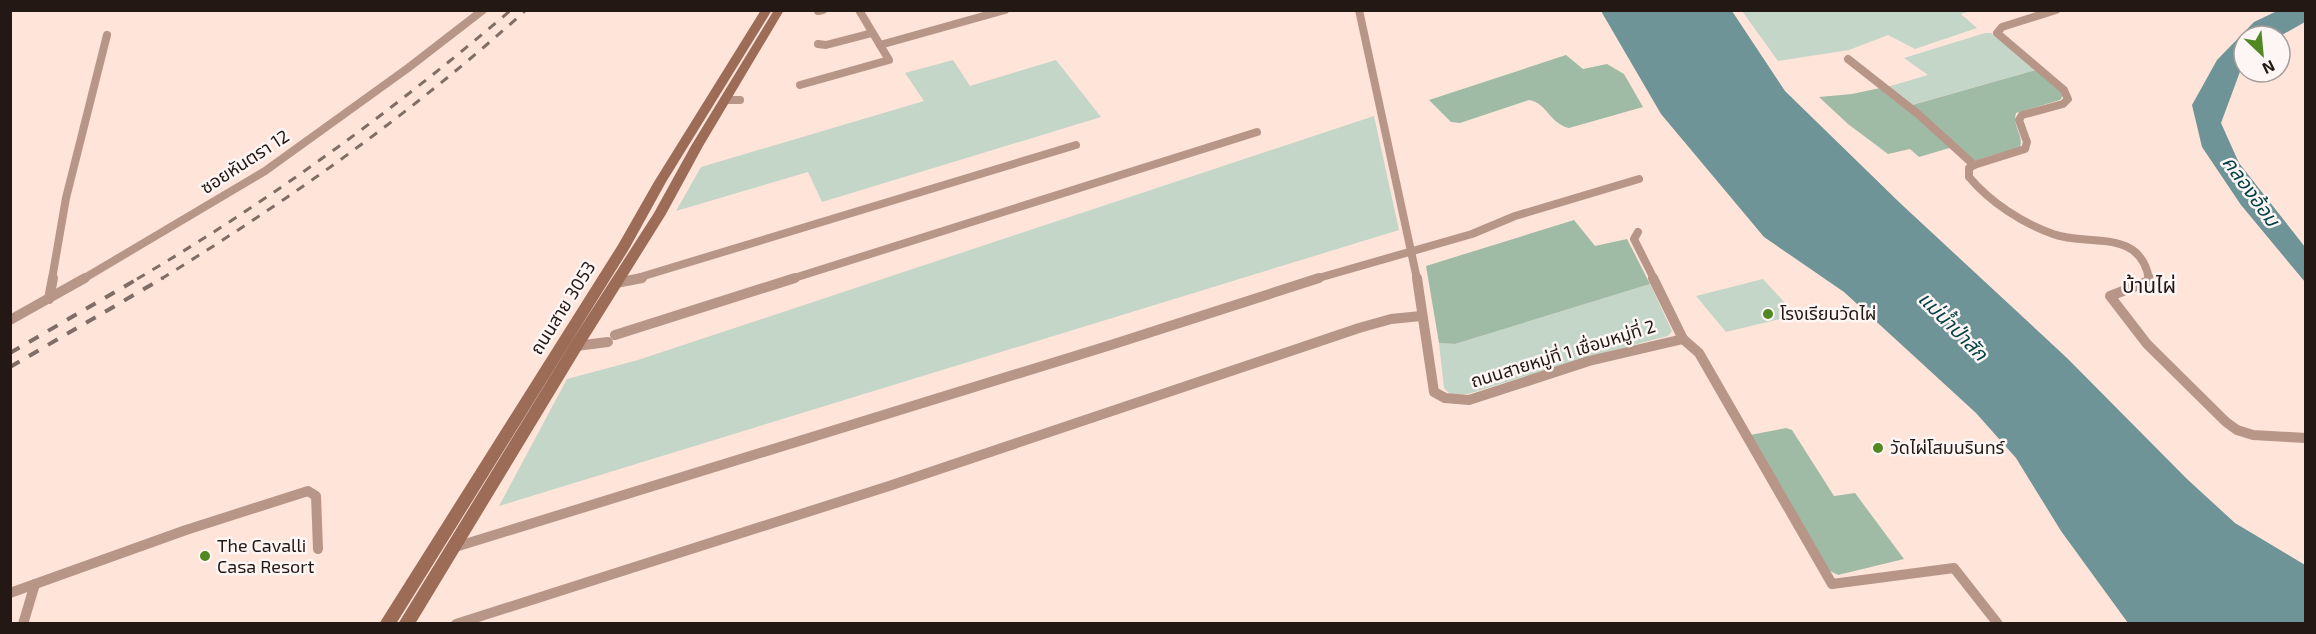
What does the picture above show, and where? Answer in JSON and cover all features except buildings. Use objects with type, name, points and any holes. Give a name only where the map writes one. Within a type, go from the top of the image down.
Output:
[{"type":"main road","name":"ถนนสาย 3053","points":[[387,624],[624,246],[660,182],[767,10]]},
{"type":"main road","name":"ถนนสาย 3053","points":[[406,624],[677,183],[779,10]]},
{"type":"main road","points":[[660,182],[677,183]]},
{"type":"street","name":"ซอยหันตรา 12","points":[[10,320],[265,171],[408,68],[483,10]]},
{"type":"street","points":[[818,11],[823,10]]},
{"type":"street","points":[[800,85],[889,60],[859,10]]},
{"type":"street","points":[[880,45],[1005,10]]},
{"type":"street","name":"ถนนสายหมู่ที่ 1 เชื่อมหมู่ที่ 2","points":[[1359,10],[1413,252],[1434,392],[1445,399],[1469,400],[1589,361],[1683,339],[1699,353],[1832,584],[1954,567],[1998,624]]},
{"type":"street","points":[[2056,10],[2002,27],[1997,33],[2064,90],[2068,99],[2063,104],[2022,115],[2019,120],[2027,142],[2025,149],[1969,168],[1974,183],[2041,229],[2062,237],[2115,240],[2130,249],[2145,264],[2149,281],[2114,293],[2109,296],[2111,301],[2196,395],[2231,427],[2248,433],[2306,438]]},
{"type":"street","points":[[818,44],[826,45],[872,33]]},
{"type":"street","points":[[49,299],[66,198],[107,34]]},
{"type":"street","points":[[1848,59],[1918,114],[1974,165]]},
{"type":"street","points":[[725,100],[740,100]]},
{"type":"street","points":[[577,344],[611,339],[1257,132]]},
{"type":"street","points":[[616,283],[642,278],[1076,146]]},
{"type":"street","points":[[452,548],[1081,355],[1369,262],[1413,252],[1492,227],[1515,216],[1640,179]]},
{"type":"street","points":[[1638,232],[1634,239],[1683,339]]},
{"type":"street","points":[[456,624],[878,489],[1359,328],[1391,319],[1421,316]]},
{"type":"street","points":[[10,593],[186,530],[308,491],[316,496],[318,549]]},
{"type":"street","points":[[23,624],[35,584]]},
{"type":"green space","points":[[1742,11],[1970,11],[1961,14],[1977,28],[1915,49],[1888,35],[1849,50],[1778,61]]},
{"type":"green space","points":[[1991,33],[2036,70],[1911,105],[1887,87],[1928,75],[1904,58]]},
{"type":"green space","points":[[1566,55],[1583,69],[1607,64],[1624,74],[1643,107],[1569,128],[1557,122],[1540,105],[1529,100],[1460,123],[1451,122],[1429,100]]},
{"type":"green space","points":[[953,60],[970,86],[1056,60],[1101,117],[822,202],[808,172],[676,211],[701,167],[924,101],[905,73]]},
{"type":"green space","points":[[2036,70],[2061,91],[2063,96],[2060,100],[2016,113],[2020,147],[1974,161],[1956,146],[1919,157],[1910,149],[1888,154],[1848,124],[1819,97],[1852,94],[1880,88],[1905,107]]},
{"type":"green space","points":[[1374,116],[1399,230],[499,506],[567,379],[638,360]]},
{"type":"green space","points":[[1574,220],[1595,246],[1627,239],[1650,284],[1455,344],[1439,343],[1426,266]]},
{"type":"green space","points":[[1763,279],[1796,315],[1726,332],[1696,296]]},
{"type":"green space","points":[[1650,284],[1672,331],[1668,336],[1588,357],[1468,394],[1451,395],[1444,388],[1439,343],[1455,344]]},
{"type":"green space","points":[[1786,428],[1792,430],[1834,496],[1855,493],[1904,559],[1838,575],[1826,569],[1750,435]]},
{"type":"water","name":"แม่น้ำป่าสัก","points":[[1601,11],[1732,11],[1785,91],[1900,203],[2067,358],[2187,479],[2235,523],[2305,565],[2305,623],[2128,623],[2061,531],[2016,458],[1976,413],[1844,292],[1764,237],[1661,114]]},
{"type":"water","points":[[2277,11],[2305,11],[2305,22],[2292,29],[2292,24],[2252,24]]},
{"type":"water","name":"คลองอ้อม","points":[[2232,45],[2232,84],[2235,84],[2221,123],[2239,163],[2305,247],[2305,282],[2241,205],[2202,147],[2192,105],[2217,60]]},
{"type":"railway","points":[[137,279],[235,218],[330,153],[422,83],[511,10]]},
{"type":"railway","points":[[161,279],[304,186],[350,153],[439,85],[526,10]]},
{"type":"railway","points":[[10,353],[139,278]]},
{"type":"railway","points":[[10,367],[163,278]]},
{"type":"place","name":"โรงเรียนวัดไผ่","points":[[1768,314]]},
{"type":"place","name":"วัดไผ่โสมนรินทร์","points":[[1878,448]]},
{"type":"place","name":"The Cavalli Casa Resort","points":[[205,556]]},
{"type":"district","name":"บ้านไผ่","points":[[2149,286]]}]
